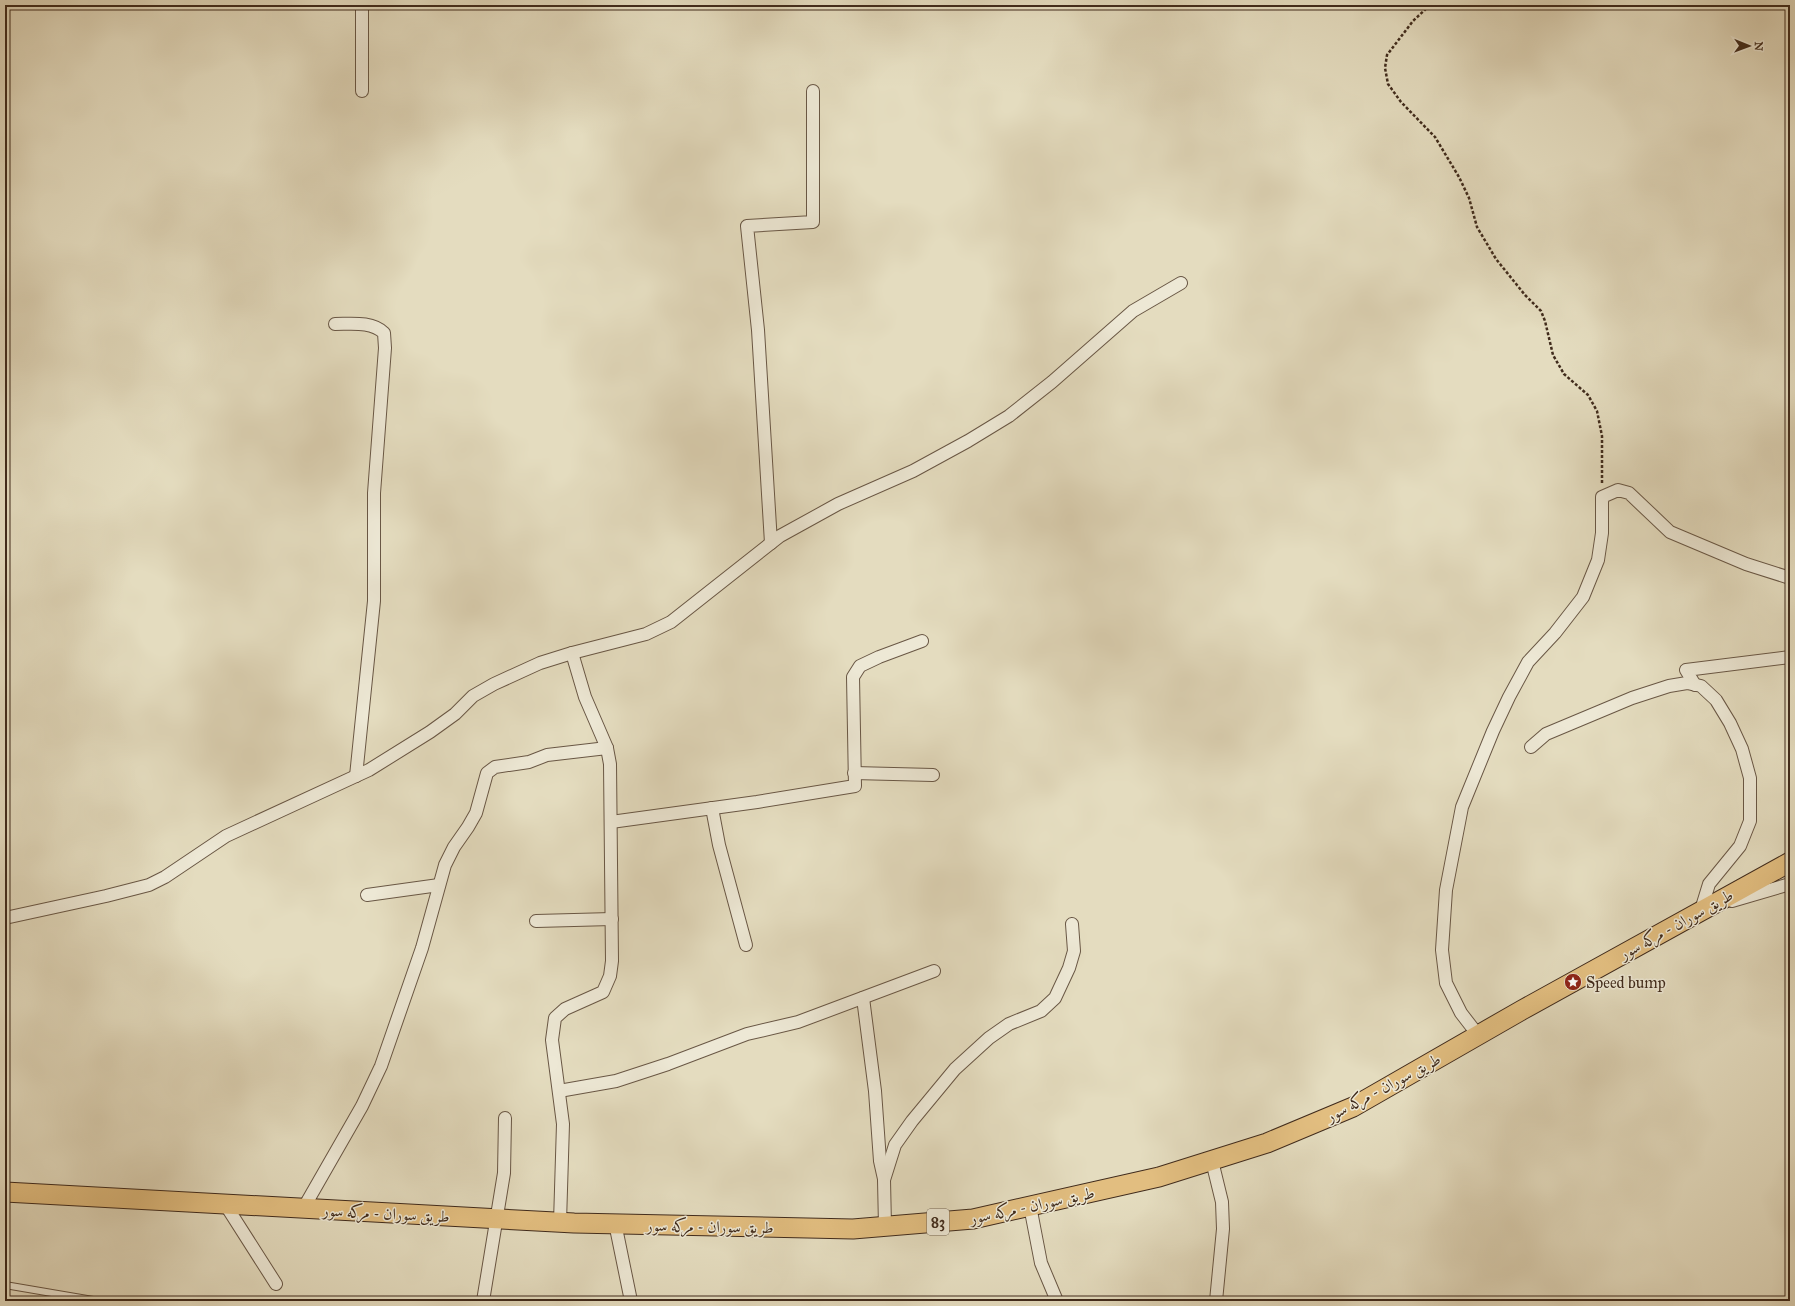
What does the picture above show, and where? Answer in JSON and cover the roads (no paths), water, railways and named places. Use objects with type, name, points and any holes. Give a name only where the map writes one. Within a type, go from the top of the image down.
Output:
[{"type":"main road","name":"طريق سوران - مركه سور","points":[[5,1192],[560,1222],[853,1229],[973,1219],[1159,1177],[1267,1144],[1353,1107],[1478,1035],[1790,862]]},
{"type":"street","points":[[362,5],[362,91]]},
{"type":"street","points":[[771,543],[759,338],[747,226],[813,222],[813,91]]},
{"type":"street","points":[[5,918],[149,885],[165,877],[226,836],[369,770],[430,732],[455,714],[473,696],[494,684],[540,663],[572,653],[646,634],[671,622],[780,536],[838,504],[920,467],[968,441],[1009,416],[1052,382],[1133,312],[1181,282]]},
{"type":"street","points":[[335,324],[372,325],[379,328],[384,333],[374,493],[374,601],[356,776]]},
{"type":"street","points":[[1478,1035],[1461,1013],[1446,983],[1442,950],[1446,890],[1462,807],[1493,731],[1509,696],[1528,662],[1555,633],[1583,597],[1598,560],[1602,533],[1602,497],[1618,490],[1629,493],[1670,532],[1746,564],[1790,578]]},
{"type":"street","points":[[611,822],[854,786],[853,677],[860,666],[879,657],[922,641]]},
{"type":"street","points":[[560,1222],[563,1124],[552,1040],[555,1018],[564,1009],[603,992],[610,976],[612,961],[610,764],[607,748],[585,697],[572,653]]},
{"type":"street","points":[[1695,685],[1686,670],[1790,657]]},
{"type":"street","points":[[1531,747],[1546,734],[1632,698],[1669,686],[1687,683],[1701,686],[1716,700],[1730,723],[1742,749],[1750,778],[1750,821],[1740,846],[1709,884],[1701,910]]},
{"type":"street","points":[[303,1209],[362,1106],[380,1066],[422,948],[445,865],[454,847],[476,813],[487,773],[495,767],[529,762],[547,755],[607,748]]},
{"type":"street","points":[[854,773],[933,775]]},
{"type":"street","points":[[712,808],[719,844],[746,945]]},
{"type":"street","points":[[1701,910],[1790,884]]},
{"type":"street","points":[[367,895],[440,885]]},
{"type":"street","points":[[536,921],[612,919]]},
{"type":"street","points":[[884,1180],[895,1145],[912,1121],[955,1069],[989,1038],[1008,1024],[1041,1010],[1056,998],[1069,968],[1074,951],[1072,924]]},
{"type":"street","points":[[559,1091],[616,1081],[668,1064],[747,1034],[798,1022],[934,971]]},
{"type":"street","points":[[863,998],[875,1092],[880,1161],[884,1180],[885,1226]]},
{"type":"street","points":[[483,1301],[504,1173],[505,1118]]},
{"type":"street","points":[[1212,1161],[1222,1202],[1223,1229],[1216,1301]]},
{"type":"street","points":[[225,1204],[276,1284]]},
{"type":"street","points":[[1030,1206],[1041,1263],[1057,1301]]},
{"type":"street","points":[[615,1223],[631,1301]]},
{"type":"lane","points":[[5,1285],[93,1300]]},
{"type":"place","name":"Speed bump","points":[[1573,982]]}]
